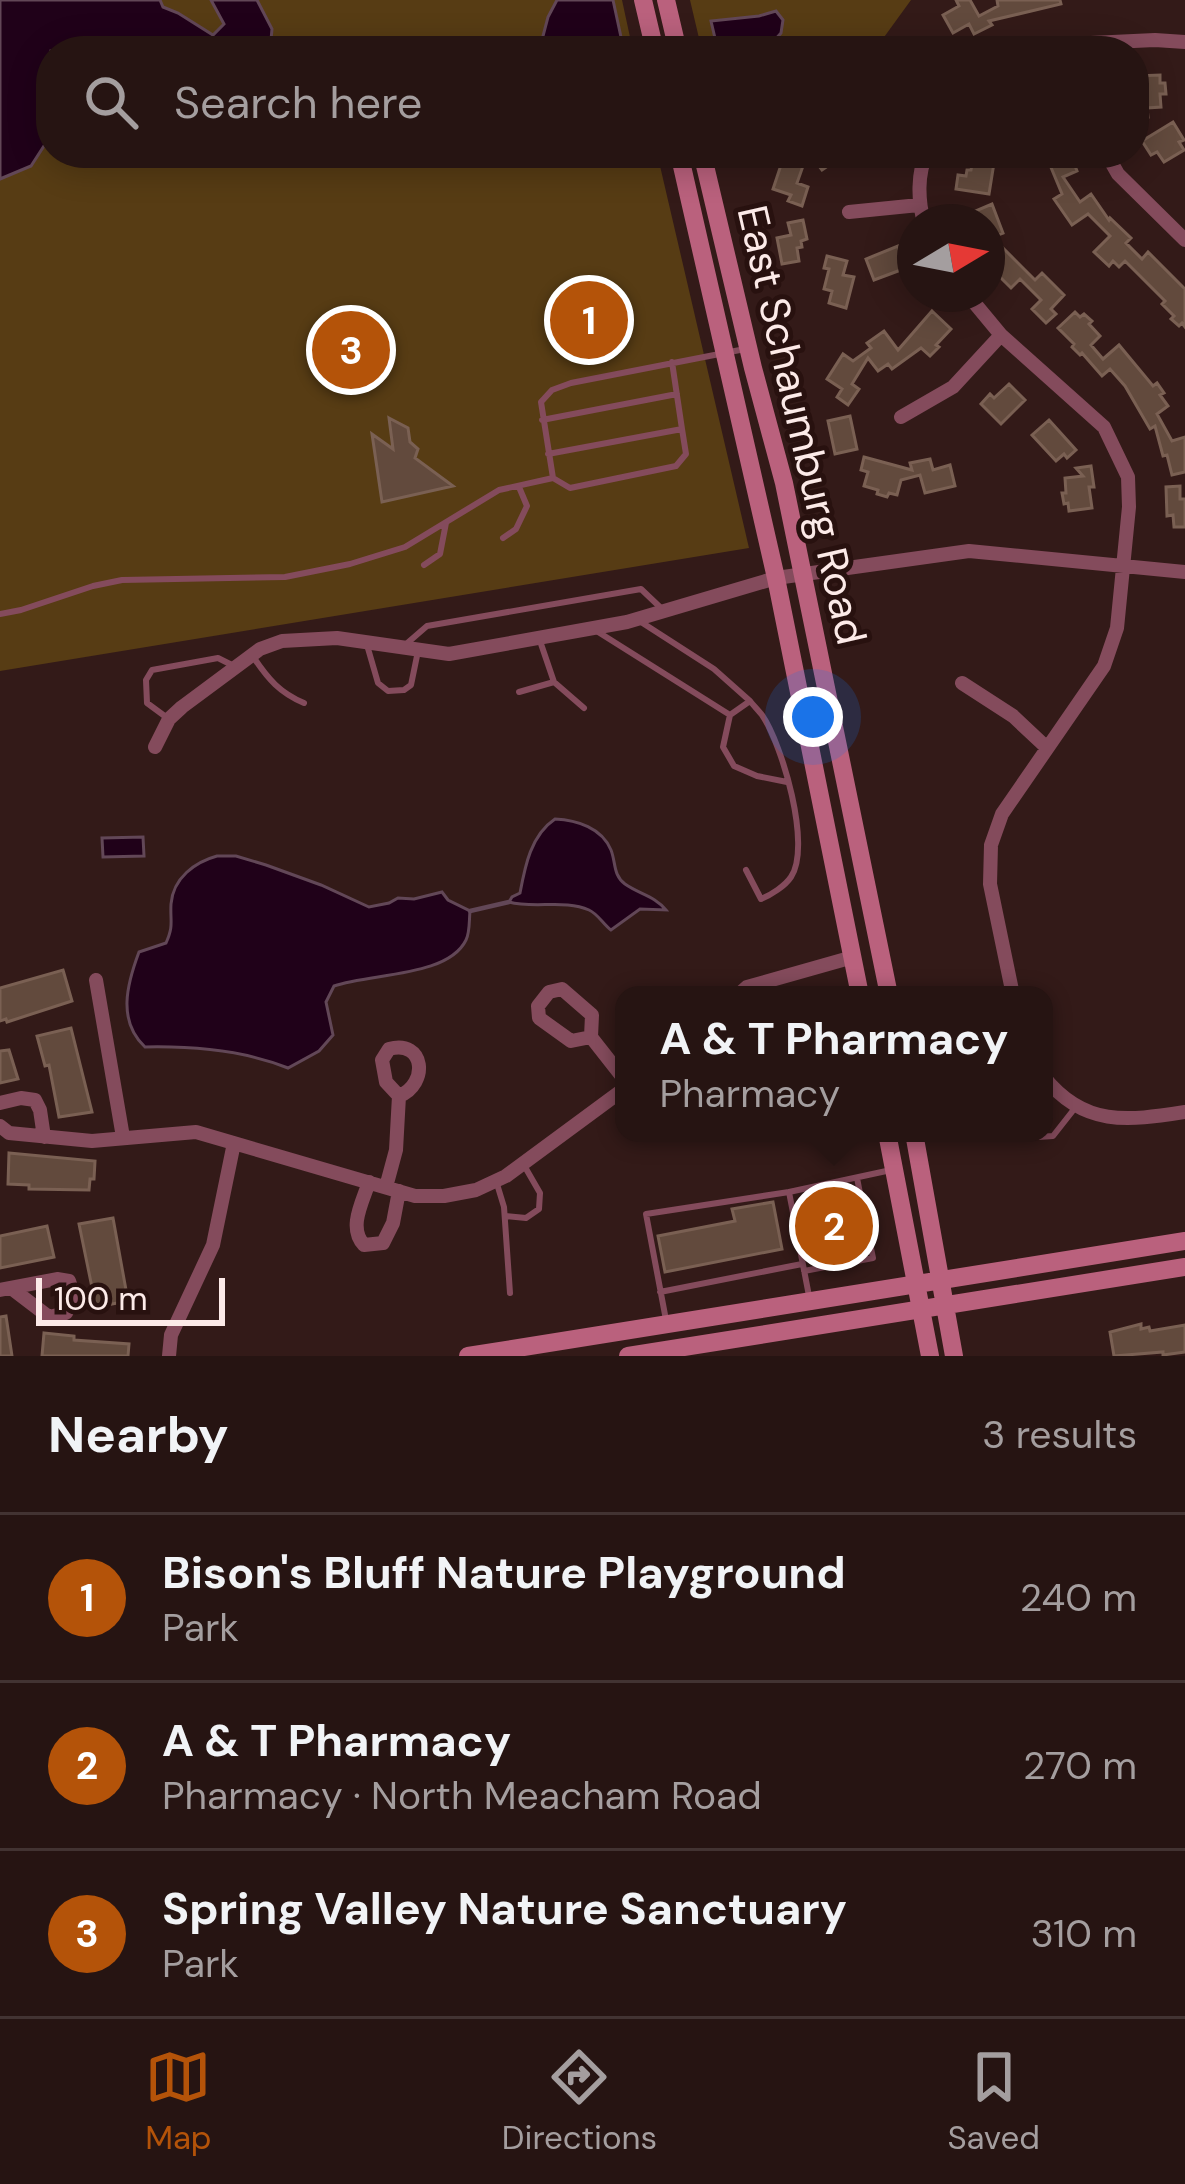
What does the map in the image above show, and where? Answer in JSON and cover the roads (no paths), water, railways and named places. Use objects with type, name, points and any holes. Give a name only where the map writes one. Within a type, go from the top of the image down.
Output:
[{"type":"main road","points":[[643,0],[651,36]]},
{"type":"main road","points":[[666,0],[674,36]]},
{"type":"main road","name":"East Schaumburg Road","points":[[683,168],[776,578],[858,986]]},
{"type":"main road","name":"East Schaumburg Road","points":[[706,168],[784,483],[888,986]]},
{"type":"main road","points":[[889,1142],[930,1356]]},
{"type":"main road","points":[[916,1142],[954,1356]]},
{"type":"main road","points":[[468,1356],[1185,1240]]},
{"type":"main road","points":[[628,1356],[1185,1267]]},
{"type":"street","points":[[1149,41],[1185,42]]},
{"type":"street","points":[[919,204],[922,168]]},
{"type":"street","points":[[1115,168],[1185,239]]},
{"type":"street","points":[[850,212],[897,207]]},
{"type":"street","points":[[982,312],[1001,335],[1104,427],[1129,477],[1117,628],[1104,666],[1002,814],[992,844],[990,884],[1011,986]]},
{"type":"street","points":[[901,417],[953,387],[1001,335]]},
{"type":"street","points":[[155,747],[169,718],[252,655],[282,641],[366,641],[449,655],[636,619],[776,578],[969,551],[1185,572]]},
{"type":"street","points":[[962,683],[1013,716],[1046,747]]},
{"type":"street","points":[[751,986],[853,957]]},
{"type":"street","points":[[97,980],[123,1137]]},
{"type":"street","points":[[591,1037],[615,1068]]},
{"type":"street","points":[[1053,1092],[1088,1113],[1139,1119],[1185,1112]]},
{"type":"street","points":[[369,1182],[358,1215],[358,1240],[364,1245],[383,1244],[389,1237],[399,1096]]},
{"type":"street","points":[[0,1126],[9,1133],[92,1141],[196,1132],[415,1196],[444,1196],[496,1181],[615,1096]]},
{"type":"street","points":[[0,1103],[34,1100],[44,1137]]},
{"type":"street","points":[[170,1356],[171,1335],[213,1246],[234,1143]]},
{"type":"lane","points":[[553,478],[541,402],[552,390],[748,348]]},
{"type":"lane","points":[[0,614],[122,580],[308,573],[405,547],[499,490],[553,478],[570,488],[676,466],[686,454],[672,362]]},
{"type":"lane","points":[[542,420],[676,394]]},
{"type":"lane","points":[[548,454],[682,429]]},
{"type":"lane","points":[[503,538],[516,530],[527,506],[519,487]]},
{"type":"lane","points":[[424,565],[440,554],[446,523]]},
{"type":"lane","points":[[366,641],[378,683],[388,691],[404,690],[411,685],[410,649],[428,626],[641,589],[664,610]]},
{"type":"lane","points":[[636,619],[714,669],[764,717],[780,754],[799,832],[792,876],[771,896],[761,899],[746,870]]},
{"type":"lane","points":[[592,628],[730,715]]},
{"type":"lane","points":[[538,638],[554,682],[584,707]]},
{"type":"lane","points":[[252,655],[269,681],[304,703]]},
{"type":"lane","points":[[169,718],[147,704],[146,680],[152,670],[218,658],[236,667]]},
{"type":"lane","points":[[519,692],[554,682]]},
{"type":"lane","points":[[750,701],[730,715],[723,747],[734,766],[787,782]]},
{"type":"lane","points":[[1053,1136],[1076,1107]]},
{"type":"lane","points":[[505,1215],[526,1218],[538,1210],[540,1193],[523,1163]]},
{"type":"lane","points":[[666,1324],[646,1214],[789,1192],[895,1169]]},
{"type":"lane","points":[[660,1292],[873,1258],[857,1178]]},
{"type":"lane","points":[[496,1181],[505,1215],[510,1293]]},
{"type":"lane","points":[[789,1192],[810,1300]]},
{"type":"waterway","points":[[470,911],[509,902]]},
{"type":"place","name":"Bison's Bluff Nature Playground","points":[[589,320]]},
{"type":"place","name":"Spring Valley Nature Sanctuary","points":[[351,350]]},
{"type":"place","name":"A & T Pharmacy","points":[[834,1226]]}]
